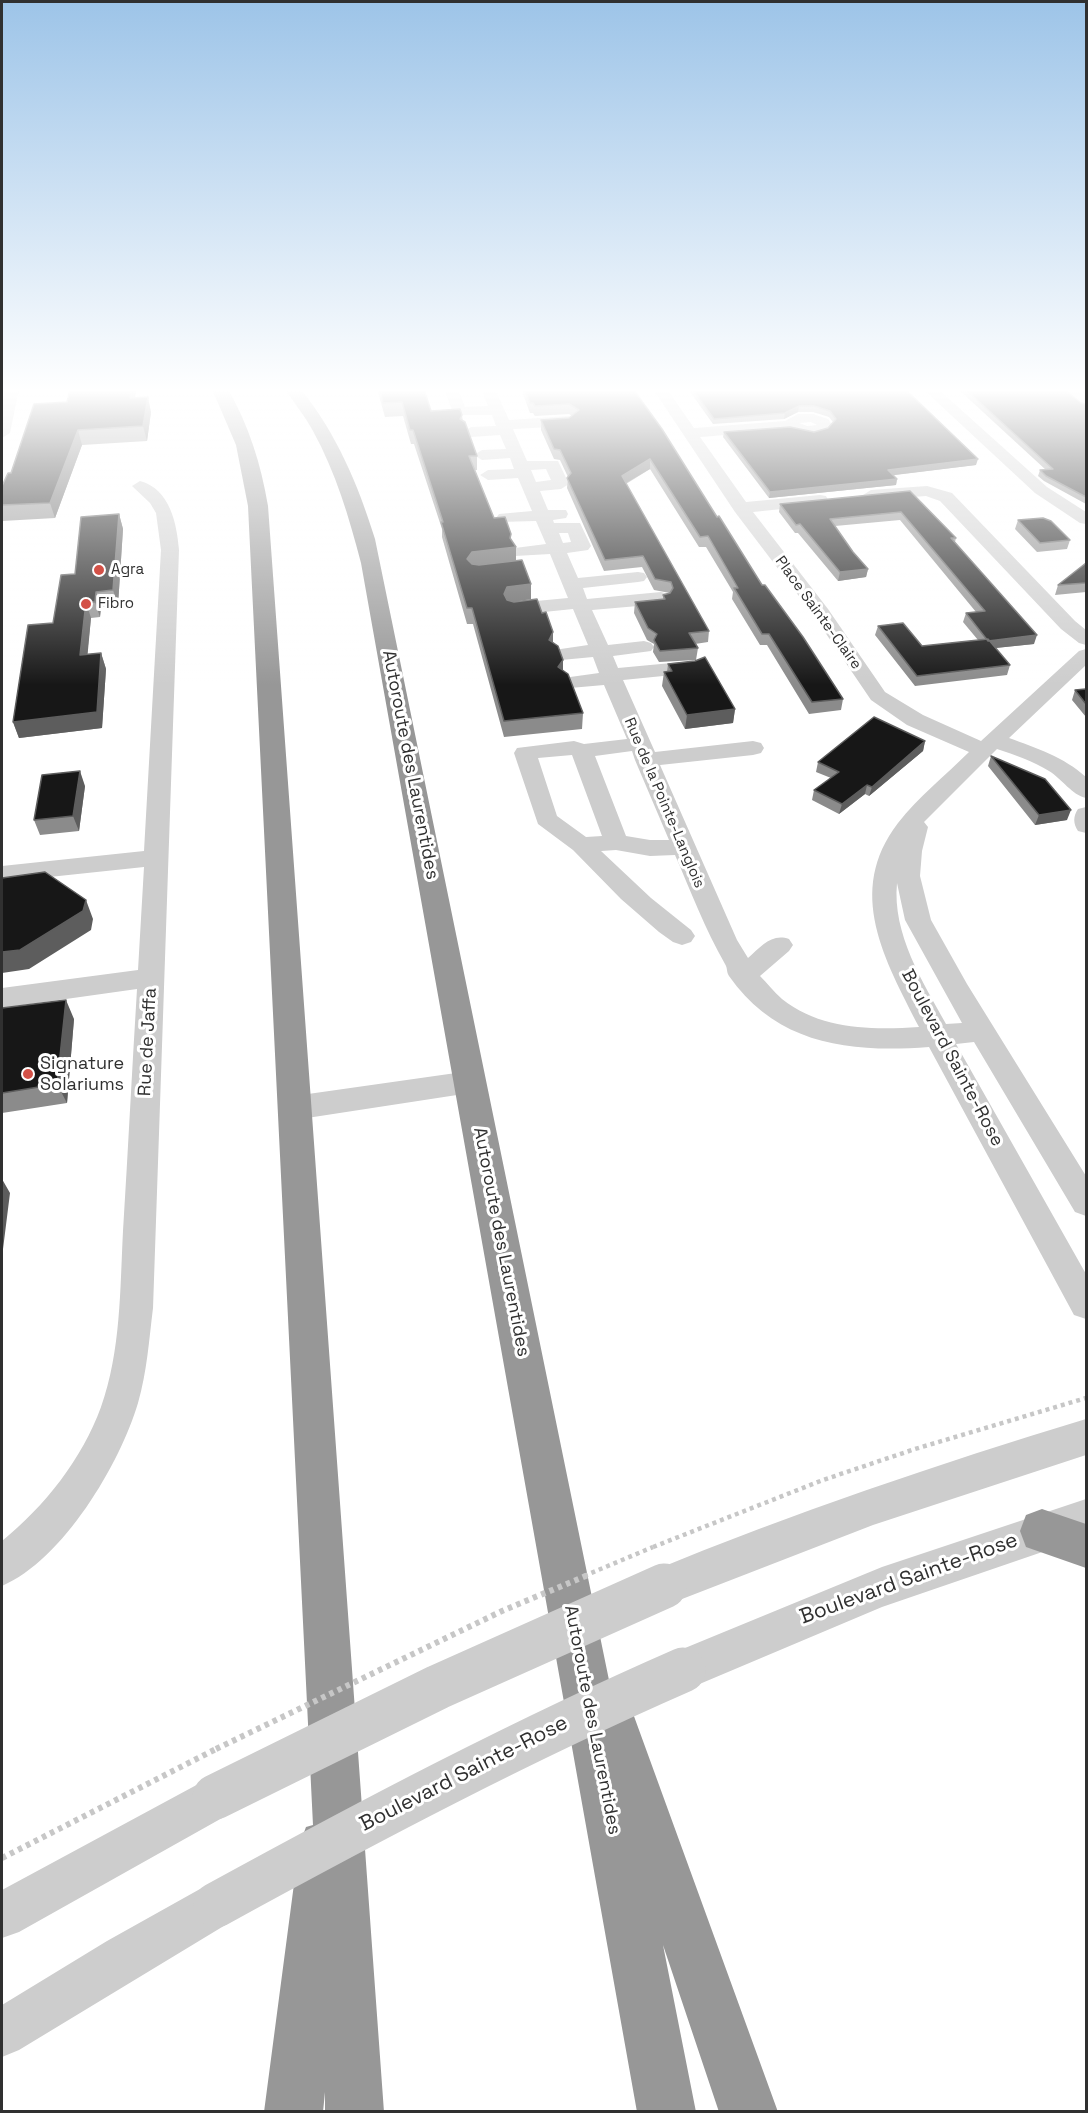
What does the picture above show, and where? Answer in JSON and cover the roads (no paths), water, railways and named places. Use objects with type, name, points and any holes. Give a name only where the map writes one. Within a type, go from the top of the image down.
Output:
[{"type":"highway","points":[[254,488],[258,506],[355,2112]]},
{"type":"highway","name":"Autoroute des Laurentides","points":[[351,488],[363,527],[428,855],[667,2112]]},
{"type":"highway","points":[[1042,1532],[1086,1546]]},
{"type":"highway","points":[[569,1605],[749,2112]]},
{"type":"highway","points":[[293,2112],[335,1757]]},
{"type":"street","name":"Rue de Jaffa","points":[[2,1566],[40,1533],[83,1480],[104,1444],[126,1380],[136,1308],[170,527],[164,509],[155,497],[142,488]]},
{"type":"street","points":[[515,488],[572,512],[557,488]]},
{"type":"street","points":[[505,518],[533,496],[550,488]]},
{"type":"street","name":"Place Sainte-Claire","points":[[727,488],[821,613],[879,696],[915,720],[988,745],[1051,763],[1070,774],[1086,791]]},
{"type":"street","points":[[1038,488],[1086,519]]},
{"type":"street","points":[[1016,492],[1041,490]]},
{"type":"street","points":[[853,497],[927,491],[946,497],[1068,625],[1086,639]]},
{"type":"street","points":[[521,560],[533,496]]},
{"type":"street","points":[[533,496],[638,577]]},
{"type":"street","points":[[533,496],[539,591]]},
{"type":"street","points":[[533,496],[661,598]]},
{"type":"street","points":[[515,609],[533,496]]},
{"type":"street","points":[[533,496],[628,618]]},
{"type":"street","name":"Rue de la Pointe-Langlois","points":[[533,496],[723,940],[741,972],[758,995],[771,1007],[805,1026],[863,1038],[905,1039],[982,1031]]},
{"type":"street","points":[[741,508],[834,499]]},
{"type":"street","points":[[561,654],[644,647]]},
{"type":"street","name":"Boulevard Sainte-Rose","points":[[1086,655],[988,745],[927,806],[897,842],[888,862],[884,892],[886,916],[892,940],[911,984],[970,1099],[1086,1304]]},
{"type":"street","points":[[570,682],[693,666]]},
{"type":"street","points":[[682,936],[648,911],[618,884],[581,845],[546,819],[525,753],[574,748],[582,751],[642,752],[753,748]]},
{"type":"street","points":[[582,751],[616,842]]},
{"type":"street","name":"Boulevard Sainte-Rose","points":[[927,806],[913,836],[909,864],[910,890],[918,920],[1086,1203]]},
{"type":"street","points":[[1086,814],[1086,826]]},
{"type":"street","points":[[581,845],[616,842],[657,849],[684,847]]},
{"type":"street","points":[[2,874],[155,858]]},
{"type":"street","points":[[741,972],[753,968],[780,945]]},
{"type":"street","points":[[2,998],[150,978]]},
{"type":"street","points":[[294,1108],[470,1082]]},
{"type":"street","points":[[2,1915],[215,1797],[435,1688],[553,1633],[664,1586],[906,1494],[1086,1437]]},
{"type":"street","name":"Boulevard Sainte-Rose","points":[[2,2033],[216,1905],[438,1785],[560,1725],[836,1604],[954,1560],[1086,1518]]},
{"type":"place","name":"Agra","points":[[99,570]]},
{"type":"place","name":"Fibro","points":[[86,604]]},
{"type":"place","name":"Signature Solariums","points":[[28,1074]]}]
